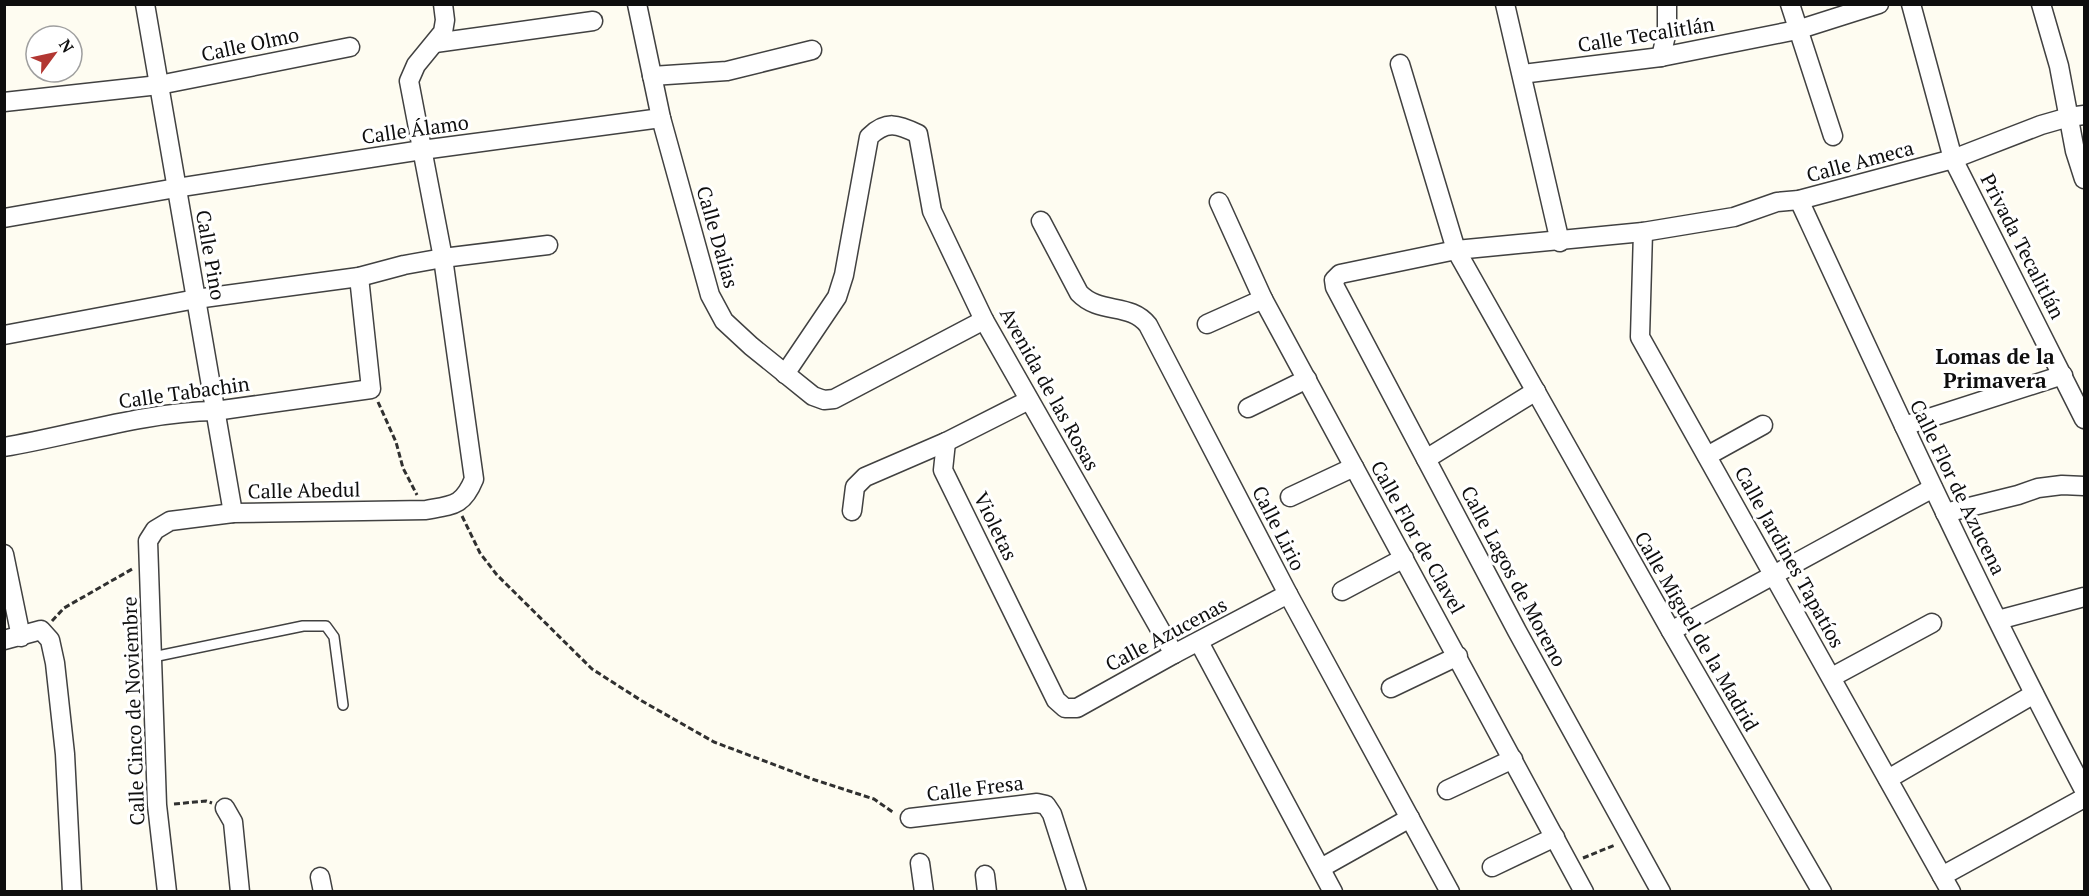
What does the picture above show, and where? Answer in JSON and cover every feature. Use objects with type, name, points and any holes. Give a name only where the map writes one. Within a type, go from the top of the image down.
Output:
[{"type":"street","name":"Calle Pino","points":[[145,4],[233,513]]},
{"type":"street","points":[[442,4],[445,20],[443,32],[416,65],[409,81],[443,258],[474,479],[468,494],[455,504]]},
{"type":"street","name":"Calle Dalias","points":[[637,4],[661,118],[710,295],[724,321],[785,374],[813,396],[824,400],[834,399],[984,320]]},
{"type":"street","points":[[1505,4],[1560,242]]},
{"type":"street","points":[[1661,57],[1667,31],[1667,4]]},
{"type":"street","points":[[1790,4],[1833,136]]},
{"type":"street","name":"Calle Tecalitlán","points":[[1522,74],[1661,57],[1797,30],[1879,4]]},
{"type":"street","name":"Privada Tecalitlán","points":[[1911,4],[1953,159],[2085,418]]},
{"type":"street","points":[[2041,4],[2059,66],[2077,116],[2075,151],[2085,179]]},
{"type":"street","points":[[435,43],[593,21]]},
{"type":"street","name":"Calle Olmo","points":[[4,102],[159,86],[350,46]]},
{"type":"street","points":[[652,76],[727,71],[812,50]]},
{"type":"street","name":"Calle Miguel de la Madrid","points":[[1400,63],[1456,250],[1671,631],[1822,891]]},
{"type":"street","name":"Calle Ameca","points":[[1334,280],[1340,274],[1456,250],[1560,242],[1643,232],[1734,217],[1777,202],[1799,200],[1953,159],[2012,135],[2077,116]]},
{"type":"street","name":"Calle Álamo","points":[[4,218],[176,188],[422,150],[661,118]]},
{"type":"street","name":"Avenida de las Rosas","points":[[785,374],[837,297],[844,275],[869,137],[877,129],[886,125],[904,127],[918,134],[932,211],[984,320],[1174,654]]},
{"type":"street","name":"Calle Flor de Azucena","points":[[1799,200],[1945,513],[2034,694],[2085,790]]},
{"type":"street","name":"Calle Flor de Clavel","points":[[1219,202],[1263,299],[1584,891]]},
{"type":"street","name":"Calle Lirio","points":[[1041,221],[1079,293],[1088,302],[1132,312],[1141,316],[1148,325],[1288,594],[1450,891]]},
{"type":"street","name":"Calle Jardines Tapatíos","points":[[1643,232],[1640,337],[1946,884]]},
{"type":"street","points":[[4,335],[196,299],[360,277],[404,265],[443,258],[548,245]]},
{"type":"street","points":[[360,277],[371,390]]},
{"type":"street","name":"Calle Lagos de Moreno","points":[[1334,280],[1335,287],[1517,631],[1661,891]]},
{"type":"street","points":[[1207,324],[1263,299]]},
{"type":"street","points":[[1904,426],[2063,375]]},
{"type":"street","points":[[1248,408],[1306,379]]},
{"type":"street","name":"Calle Tabachin","points":[[4,447],[156,416],[189,411],[215,411],[371,390]]},
{"type":"street","points":[[1426,459],[1536,391]]},
{"type":"street","points":[[852,511],[855,487],[865,477],[946,442],[1029,400]]},
{"type":"street","points":[[1707,456],[1763,425]]},
{"type":"street","name":"Violetas","points":[[946,442],[943,470],[1056,700],[1065,708]]},
{"type":"street","points":[[1290,497],[1354,467]]},
{"type":"street","points":[[1945,513],[2038,488],[2062,485],[2085,486]]},
{"type":"street","points":[[1671,631],[1933,488]]},
{"type":"street","name":"Calle Abedul","points":[[156,530],[170,521],[233,513],[426,510],[455,504]]},
{"type":"street","name":"Calle Cinco de Noviembre","points":[[156,530],[148,541],[158,805],[167,891]]},
{"type":"street","points":[[4,555],[13,639],[41,630],[50,640],[55,663],[65,754],[72,891]]},
{"type":"street","points":[[1342,591],[1404,558]]},
{"type":"street","name":"Calle Azucenas","points":[[1065,708],[1077,708],[1288,594]]},
{"type":"street","points":[[1998,620],[2085,597]]},
{"type":"street","points":[[1832,677],[1932,622]]},
{"type":"street","points":[[1199,642],[1333,891]]},
{"type":"street","points":[[1391,688],[1458,656]]},
{"type":"street","points":[[1888,779],[2034,694]]},
{"type":"street","points":[[1447,790],[1513,759]]},
{"type":"street","points":[[1946,884],[2085,798]]},
{"type":"street","name":"Calle Fresa","points":[[910,818],[1036,802],[1046,805],[1052,814],[1077,891]]},
{"type":"street","points":[[225,808],[233,822],[240,891]]},
{"type":"street","points":[[1321,868],[1410,818]]},
{"type":"street","points":[[1492,867],[1555,837]]},
{"type":"street","points":[[920,863],[924,891]]},
{"type":"lane","points":[[153,657],[303,626],[326,626],[334,637],[343,705]]},
{"type":"path","points":[[371,390],[396,442],[403,468],[426,510]]},
{"type":"path","points":[[455,504],[480,553],[496,575],[592,669],[714,742],[815,780],[874,799],[891,812],[910,818]]},
{"type":"path","points":[[41,630],[64,608],[150,559]]},
{"type":"path","points":[[158,805],[206,801],[225,808]]},
{"type":"path","points":[[1570,863],[1632,838]]},
{"type":"district","name":"Lomas de la Primavera","points":[[1995,368]]}]
